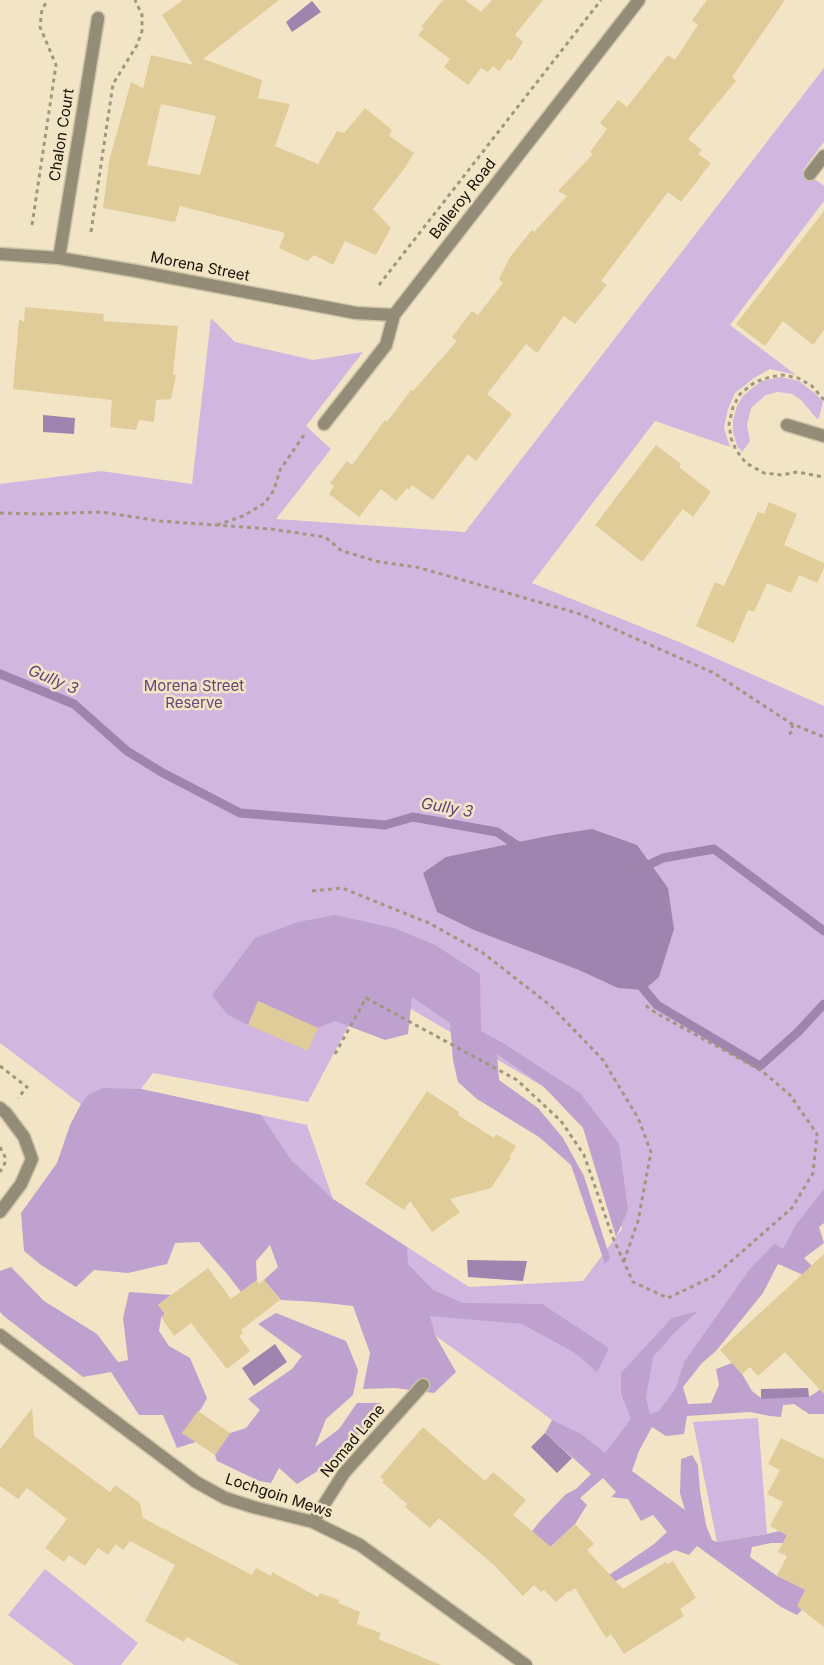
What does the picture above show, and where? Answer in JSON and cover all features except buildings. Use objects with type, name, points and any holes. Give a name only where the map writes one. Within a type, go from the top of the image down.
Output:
[{"type":"street","name":"Balleroy Road","points":[[324,424],[386,345],[394,315],[639,0]]},
{"type":"street","name":"Chalon Court","points":[[58,258],[98,18]]},
{"type":"street","points":[[810,174],[824,156]]},
{"type":"street","name":"Morena Street","points":[[0,254],[58,258],[356,313],[394,315]]},
{"type":"street","points":[[787,425],[824,436]]},
{"type":"street","points":[[0,1108],[24,1137],[32,1159],[21,1184],[0,1212]]},
{"type":"street","name":"Lochgoin Mews","points":[[0,1335],[196,1482],[225,1498],[314,1522],[360,1545],[526,1665]]},
{"type":"street","name":"Nomad Lane","points":[[314,1522],[344,1473],[423,1386]]},
{"type":"path","points":[[32,226],[56,65],[40,28],[42,9],[48,0]]},
{"type":"path","points":[[91,232],[113,84],[137,45],[142,31],[142,15],[135,0]]},
{"type":"path","points":[[379,285],[601,0]]},
{"type":"path","points":[[213,526],[243,516],[265,504],[274,490],[280,470],[294,448],[306,432],[315,424],[324,424]]},
{"type":"path","points":[[0,512],[42,514],[101,512],[160,521],[271,529],[325,537],[342,551],[380,562],[416,567],[580,614],[714,673],[792,724],[824,737]]},
{"type":"path","points":[[789,734],[793,731],[792,724]]},
{"type":"path","points":[[312,891],[342,888],[429,923],[483,953],[551,1006],[603,1060],[638,1118],[650,1152],[638,1220],[623,1261]]},
{"type":"path","points":[[335,1054],[366,998],[517,1080],[561,1121],[584,1155],[613,1238],[633,1282],[668,1298],[714,1276],[792,1208],[813,1173],[817,1134],[790,1095],[762,1071],[645,1006]]},
{"type":"path","points":[[0,1066],[27,1087]]},
{"type":"path","points":[[0,1147],[5,1156],[5,1163],[0,1172]]},
{"type":"green space","name":"Morena Street Reserve","points":[[824,68],[824,142],[803,170],[824,186],[824,201],[730,325],[796,375],[770,369],[754,378],[735,393],[728,409],[724,428],[730,447],[655,421],[532,583],[679,642],[824,706],[824,1204],[618,1471],[540,1411],[124,1111],[111,1127],[0,1043],[0,484],[101,471],[192,484],[211,318],[235,342],[313,360],[363,352],[306,426],[331,449],[276,519],[465,532]],"holes":[[[370,985],[544,1087],[589,1126],[622,1229],[583,1281],[469,1287],[333,1199],[307,1125],[141,1089],[153,1073],[308,1102]]]},
{"type":"green space","points":[[781,377],[799,381],[817,395],[823,402],[819,418],[817,419],[801,400],[792,394],[778,392],[766,395],[751,408],[747,425],[750,441],[742,452],[737,446],[733,432],[733,421],[737,406],[743,396],[762,381]]},
{"type":"green space","points":[[758,1418],[767,1534],[717,1542],[693,1422]]},
{"type":"green space","points":[[45,1569],[138,1643],[121,1665],[74,1665],[8,1615]]},
{"type":"shaded area","points":[[312,1],[321,12],[292,32],[286,22]]},
{"type":"shaded area","points":[[43,415],[75,418],[74,434],[43,432]]},
{"type":"shaded area","points":[[592,829],[637,845],[668,888],[674,929],[659,977],[644,990],[618,988],[579,970],[474,930],[437,912],[423,873],[446,857]]},
{"type":"shaded area","points":[[335,915],[394,928],[435,945],[480,974],[481,1031],[503,1043],[580,1093],[619,1144],[628,1210],[616,1237],[583,1128],[544,1087],[497,1054],[499,1080],[538,1108],[563,1138],[584,1176],[610,1258],[605,1264],[571,1165],[539,1137],[477,1099],[458,1082],[453,1060],[450,1023],[412,997],[408,1034],[385,1040],[335,1021],[318,1028],[258,1001],[248,1025],[228,1015],[212,995],[255,938],[298,922]]},
{"type":"shaded area","points":[[103,1088],[141,1089],[261,1115],[291,1160],[333,1199],[407,1247],[408,1264],[433,1290],[463,1303],[542,1304],[609,1348],[597,1372],[575,1353],[522,1324],[430,1316],[435,1335],[456,1372],[434,1393],[395,1388],[363,1389],[370,1353],[353,1306],[281,1300],[264,1280],[278,1267],[270,1245],[256,1261],[257,1280],[241,1292],[199,1242],[175,1243],[167,1264],[128,1273],[94,1270],[76,1287],[41,1265],[24,1251],[21,1213],[57,1163],[70,1125],[81,1104],[88,1095]]},
{"type":"shaded area","points":[[824,1189],[824,1223],[819,1227],[824,1243],[804,1258],[824,1278],[819,1279],[801,1274],[778,1264],[763,1293],[716,1351],[702,1363],[683,1387],[688,1404],[711,1403],[719,1385],[716,1369],[732,1363],[742,1374],[752,1391],[761,1398],[809,1397],[824,1387],[824,1414],[809,1414],[794,1404],[783,1405],[781,1417],[750,1412],[687,1416],[684,1434],[666,1436],[652,1427],[639,1451],[632,1471],[685,1510],[680,1493],[681,1459],[692,1455],[698,1465],[706,1525],[712,1540],[717,1542],[779,1531],[787,1535],[783,1543],[771,1543],[752,1547],[750,1557],[777,1576],[806,1589],[801,1611],[797,1615],[781,1607],[697,1546],[689,1555],[675,1550],[614,1582],[599,1582],[654,1544],[667,1532],[653,1515],[641,1521],[628,1499],[611,1497],[616,1492],[603,1478],[580,1498],[587,1505],[575,1524],[544,1553],[528,1536],[566,1494],[576,1489],[591,1474],[545,1433],[552,1420],[581,1434],[605,1453],[631,1419],[621,1393],[621,1373],[672,1318],[698,1311],[677,1330],[653,1357],[646,1398],[650,1414],[659,1411],[676,1388],[684,1362],[750,1269],[774,1244],[783,1249],[795,1226]]},
{"type":"shaded area","points":[[467,1260],[527,1261],[523,1281],[468,1277]]},
{"type":"shaded area","points":[[11,1267],[44,1301],[97,1334],[118,1362],[128,1360],[123,1318],[129,1292],[171,1295],[158,1305],[165,1314],[161,1318],[159,1331],[169,1346],[190,1358],[207,1398],[201,1409],[182,1433],[196,1442],[177,1448],[163,1415],[139,1415],[111,1372],[83,1377],[5,1317],[0,1312],[0,1271]]},
{"type":"shaded area","points":[[276,1313],[346,1341],[358,1370],[353,1395],[326,1419],[315,1447],[339,1429],[357,1403],[381,1403],[374,1416],[340,1457],[297,1484],[279,1468],[271,1483],[259,1481],[217,1461],[215,1455],[230,1433],[246,1428],[260,1410],[248,1399],[292,1369],[302,1356],[258,1324]]},
{"type":"shaded area","points":[[275,1344],[287,1362],[254,1386],[242,1368]]},
{"type":"shaded area","points":[[808,1388],[809,1397],[761,1399],[761,1389]]},
{"type":"shaded area","points":[[545,1433],[572,1458],[557,1473],[531,1447]]},
{"type":"waterway","name":"Gully 3","points":[[0,674],[74,704],[127,751],[163,773],[240,813],[385,825],[413,817],[497,832],[524,850]]},
{"type":"waterway","name":"Gully 3","points":[[640,869],[663,858],[714,849],[824,931]]},
{"type":"waterway","points":[[637,981],[657,1005],[760,1066],[798,1032],[824,1004]]}]
